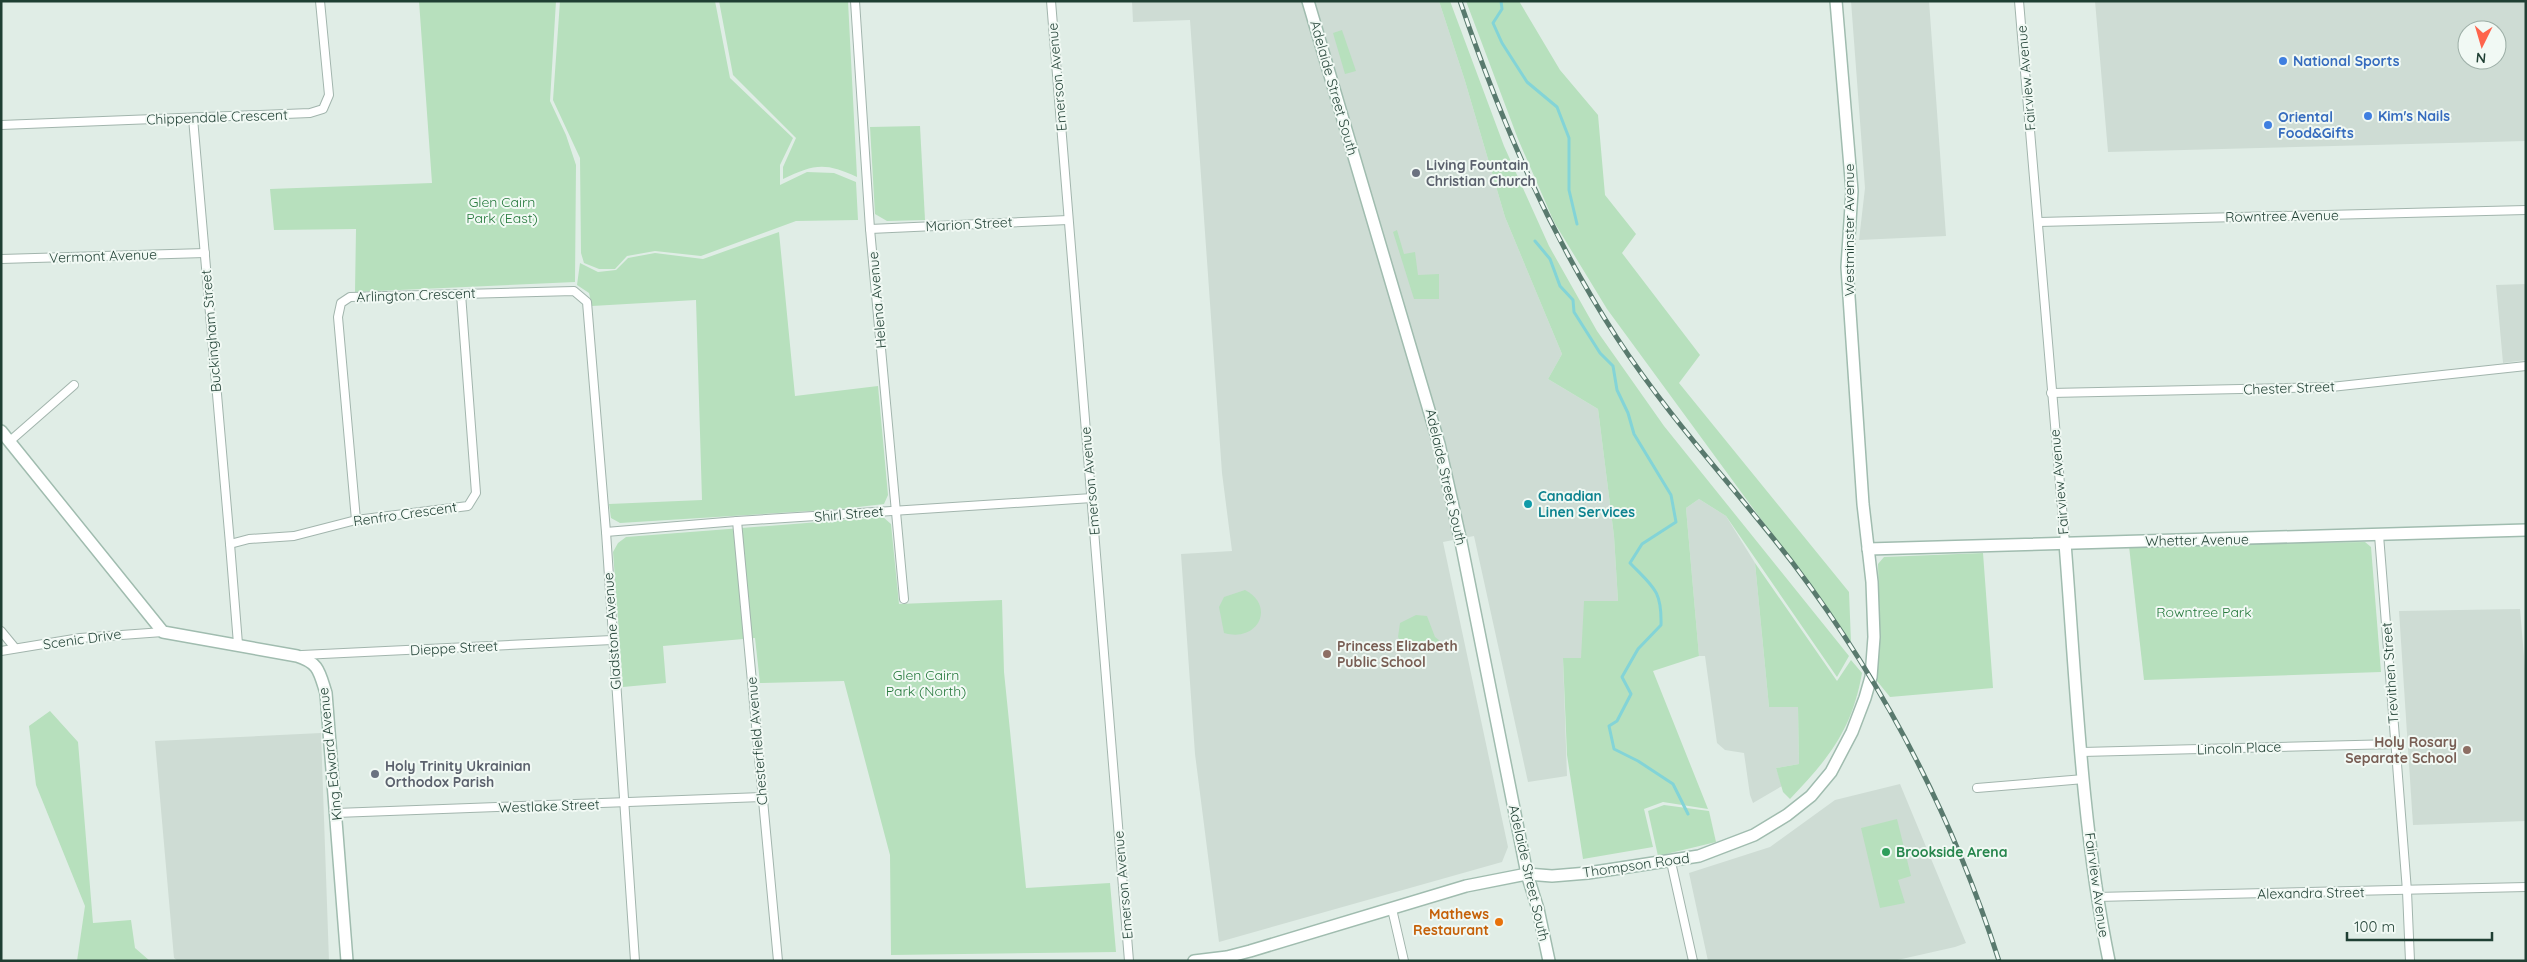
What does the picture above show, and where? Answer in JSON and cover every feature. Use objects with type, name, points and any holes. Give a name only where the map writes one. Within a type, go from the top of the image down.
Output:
[{"type":"street","name":"Chippendale Crescent","points":[[1,125],[310,113],[323,109],[329,95],[320,1]]},
{"type":"street","name":"Helena Avenue","points":[[855,1],[870,229],[904,599]]},
{"type":"street","name":"Emerson Avenue","points":[[1051,1],[1129,961]]},
{"type":"street","name":"Adelaide Street South","points":[[1308,1],[1430,408],[1462,542],[1528,874],[1538,909],[1549,961]]},
{"type":"street","name":"Westminster Avenue","points":[[1836,1],[1852,191],[1847,267],[1868,549]]},
{"type":"street","name":"Fairview Avenue","points":[[2019,1],[2039,222],[2051,393],[2084,780],[2096,897],[2110,961]]},
{"type":"street","name":"Buckingham Street","points":[[193,118],[230,544]]},
{"type":"street","name":"Rowntree Avenue","points":[[2039,222],[2526,210]]},
{"type":"street","name":"Marion Street","points":[[870,229],[1068,220]]},
{"type":"street","name":"Vermont Avenue","points":[[1,259],[205,253]]},
{"type":"street","name":"Arlington Crescent","points":[[356,520],[338,316],[342,303],[350,297],[574,291],[587,302]]},
{"type":"street","name":"Renfro Crescent","points":[[230,544],[250,539],[294,536],[356,520],[468,506],[476,493],[461,294]]},
{"type":"street","name":"Gladstone Avenue","points":[[587,302],[606,532],[635,961]]},
{"type":"street","name":"Chester Street","points":[[2051,393],[2331,387],[2526,366]]},
{"type":"street","points":[[10,441],[74,386]]},
{"type":"street","points":[[1,431],[162,632]]},
{"type":"street","name":"Shirl Street","points":[[606,532],[737,521],[1092,498]]},
{"type":"street","name":"Chesterfield Avenue","points":[[737,521],[778,961]]},
{"type":"street","name":"Whetter Avenue","points":[[1868,549],[2526,530]]},
{"type":"street","name":"Trevithen Street","points":[[2379,535],[2407,891],[2410,961]]},
{"type":"street","points":[[230,544],[238,644]]},
{"type":"street","name":"Thompson Road","points":[[1194,961],[1251,956],[1466,886],[1528,874],[1552,876],[1588,873],[1671,862],[1699,856],[1754,835],[1811,796],[1831,772],[1855,726],[1870,677],[1874,638],[1872,582],[1868,549]]},
{"type":"street","points":[[1,631],[15,648]]},
{"type":"street","name":"King Edward Avenue","points":[[162,632],[297,656],[312,661],[320,672],[326,693],[347,961]]},
{"type":"street","name":"Scenic Drive","points":[[1,651],[80,638],[162,632]]},
{"type":"street","name":"Dieppe Street","points":[[297,656],[612,640]]},
{"type":"street","name":"Lincoln Place","points":[[2082,752],[2395,744]]},
{"type":"street","points":[[1977,788],[2084,780]]},
{"type":"street","name":"Westlake Street","points":[[336,814],[762,797]]},
{"type":"street","points":[[1671,862],[1693,961]]},
{"type":"street","name":"Alexandra Street","points":[[2096,897],[2526,887]]},
{"type":"street","points":[[1392,909],[1404,961]]},
{"type":"shaded area","points":[[1132,1],[1439,1],[1505,217],[1562,354],[1548,379],[1598,409],[1614,536],[1618,601],[1581,658],[1563,658],[1567,776],[1528,782],[1474,536],[1443,542],[1508,847],[1502,862],[1219,942],[1195,754],[1181,554],[1232,551],[1222,473],[1190,20],[1133,22]]},
{"type":"shaded area","points":[[1851,1],[1929,1],[1946,236],[1859,240],[1865,188]]},
{"type":"shaded area","points":[[2095,1],[2526,1],[2526,141],[2108,152]]},
{"type":"shaded area","points":[[2526,284],[2526,360],[2503,363],[2496,285]]},
{"type":"shaded area","points":[[1699,499],[1726,516],[1755,563],[1769,707],[1798,707],[1799,764],[1776,768],[1782,786],[1753,803],[1750,795],[1744,753],[1725,750],[1717,743],[1705,656],[1699,656],[1686,508]]},
{"type":"shaded area","name":"Holy Rosary Separate School","points":[[2520,609],[2526,680],[2526,821],[2413,825],[2399,611]]},
{"type":"shaded area","points":[[321,733],[329,961],[178,961],[174,958],[155,741]]},
{"type":"shaded area","points":[[1900,784],[1966,943],[1893,961],[1708,961],[1689,873],[1770,847],[1835,800]]},
{"type":"green space","name":"Glen Cairn Park (East)","points":[[419,1],[556,1],[550,101],[566,135],[576,165],[575,282],[355,292],[356,229],[274,230],[270,189],[432,183]]},
{"type":"green space","points":[[560,1],[715,1],[730,78],[793,138],[780,165],[780,185],[807,172],[834,173],[856,182],[858,220],[796,221],[701,256],[655,251],[627,256],[615,269],[599,269],[584,263],[581,253],[580,158],[553,100]]},
{"type":"green space","points":[[719,1],[848,1],[857,177],[836,169],[820,167],[803,170],[783,179],[783,167],[796,138],[733,75]]},
{"type":"green space","points":[[1439,1],[1450,1],[1504,146],[1549,246],[1597,331],[1664,426],[1849,656],[1837,677],[1726,516],[1699,499],[1686,508],[1699,656],[1653,671],[1708,809],[1663,802],[1644,809],[1653,847],[1583,859],[1567,755],[1563,658],[1581,658],[1584,601],[1618,601],[1614,536],[1598,409],[1548,379],[1562,354],[1505,217]]},
{"type":"green space","points":[[1466,1],[1519,1],[1560,70],[1598,115],[1605,195],[1636,234],[1622,253],[1700,355],[1679,383],[1849,592],[1851,642],[1607,309],[1554,222],[1518,139]]},
{"type":"green space","points":[[1342,30],[1356,71],[1345,74],[1333,33]]},
{"type":"green space","points":[[920,126],[925,220],[887,221],[875,214],[870,127]]},
{"type":"green space","points":[[1397,230],[1404,254],[1415,252],[1418,275],[1439,274],[1439,299],[1414,299],[1393,232]]},
{"type":"green space","points":[[779,232],[795,396],[878,386],[888,495],[884,504],[841,509],[620,523],[611,518],[609,504],[702,500],[696,300],[592,306],[589,293],[577,285],[580,263],[598,272],[616,270],[628,258],[655,253],[703,259]]},
{"type":"green space","name":"Glen Cairn Park (North)","points":[[883,517],[891,524],[899,604],[1002,600],[1004,672],[1026,888],[1110,883],[1116,952],[891,955],[890,855],[844,681],[760,683],[755,638],[663,646],[666,683],[623,687],[613,552],[618,543],[626,537]]},
{"type":"green space","name":"Rowntree Park","points":[[2365,542],[2371,547],[2381,672],[2144,680],[2129,546]]},
{"type":"green space","points":[[1983,553],[1993,688],[1890,697],[1877,681],[1880,642],[1878,564],[1884,557]]},
{"type":"green space","points":[[1755,563],[1837,681],[1851,660],[1862,673],[1852,711],[1837,742],[1816,770],[1790,799],[1783,792],[1776,768],[1799,764],[1798,707],[1769,707]]},
{"type":"green space","points":[[1245,590],[1260,605],[1259,621],[1254,628],[1246,633],[1236,635],[1224,633],[1219,607],[1224,597]]},
{"type":"green space","points":[[1416,615],[1427,616],[1435,637],[1440,641],[1432,653],[1427,650],[1407,651],[1398,637],[1400,623]]},
{"type":"green space","points":[[50,711],[78,742],[93,923],[131,920],[135,948],[150,961],[77,961],[85,906],[36,785],[29,726]]},
{"type":"green space","points":[[1664,805],[1709,811],[1716,842],[1658,856],[1648,811]]},
{"type":"green space","name":"Brookside Arena","points":[[1897,819],[1911,876],[1898,880],[1905,903],[1880,908],[1861,828]]},
{"type":"waterway","points":[[1501,1],[1502,9],[1493,23],[1502,43],[1527,82],[1557,107],[1569,138],[1569,190],[1577,224]]},
{"type":"waterway","points":[[1535,241],[1550,259],[1560,286],[1573,300],[1574,312],[1600,353],[1613,366],[1617,390],[1628,413],[1634,434],[1671,495],[1676,522],[1642,544],[1630,563],[1645,578],[1658,596],[1661,625],[1638,649],[1622,677],[1631,694],[1617,721],[1609,726],[1614,749],[1638,761],[1673,784],[1688,814]]},
{"type":"railway","points":[[1460,1],[1492,89],[1528,174],[1569,257],[1592,298],[1637,368],[1792,562],[1856,655],[1912,752],[1937,803],[1981,907],[1999,961]]},
{"type":"place","name":"National Sports","points":[[2283,61]]},
{"type":"place","name":"Kim's Nails","points":[[2368,116]]},
{"type":"place","name":"Oriental Food&Gifts","points":[[2268,125]]},
{"type":"place","name":"Living Fountain Christian Church","points":[[1416,173]]},
{"type":"place","name":"Canadian Linen Services","points":[[1528,504]]},
{"type":"place","name":"Princess Elizabeth Public School","points":[[1327,654]]},
{"type":"place","name":"Holy Rosary Separate School","points":[[2467,750]]},
{"type":"place","name":"Holy Trinity Ukrainian Orthodox Parish","points":[[375,774]]},
{"type":"place","name":"Brookside Arena","points":[[1886,852]]},
{"type":"place","name":"Mathews Restaurant","points":[[1499,922]]}]
